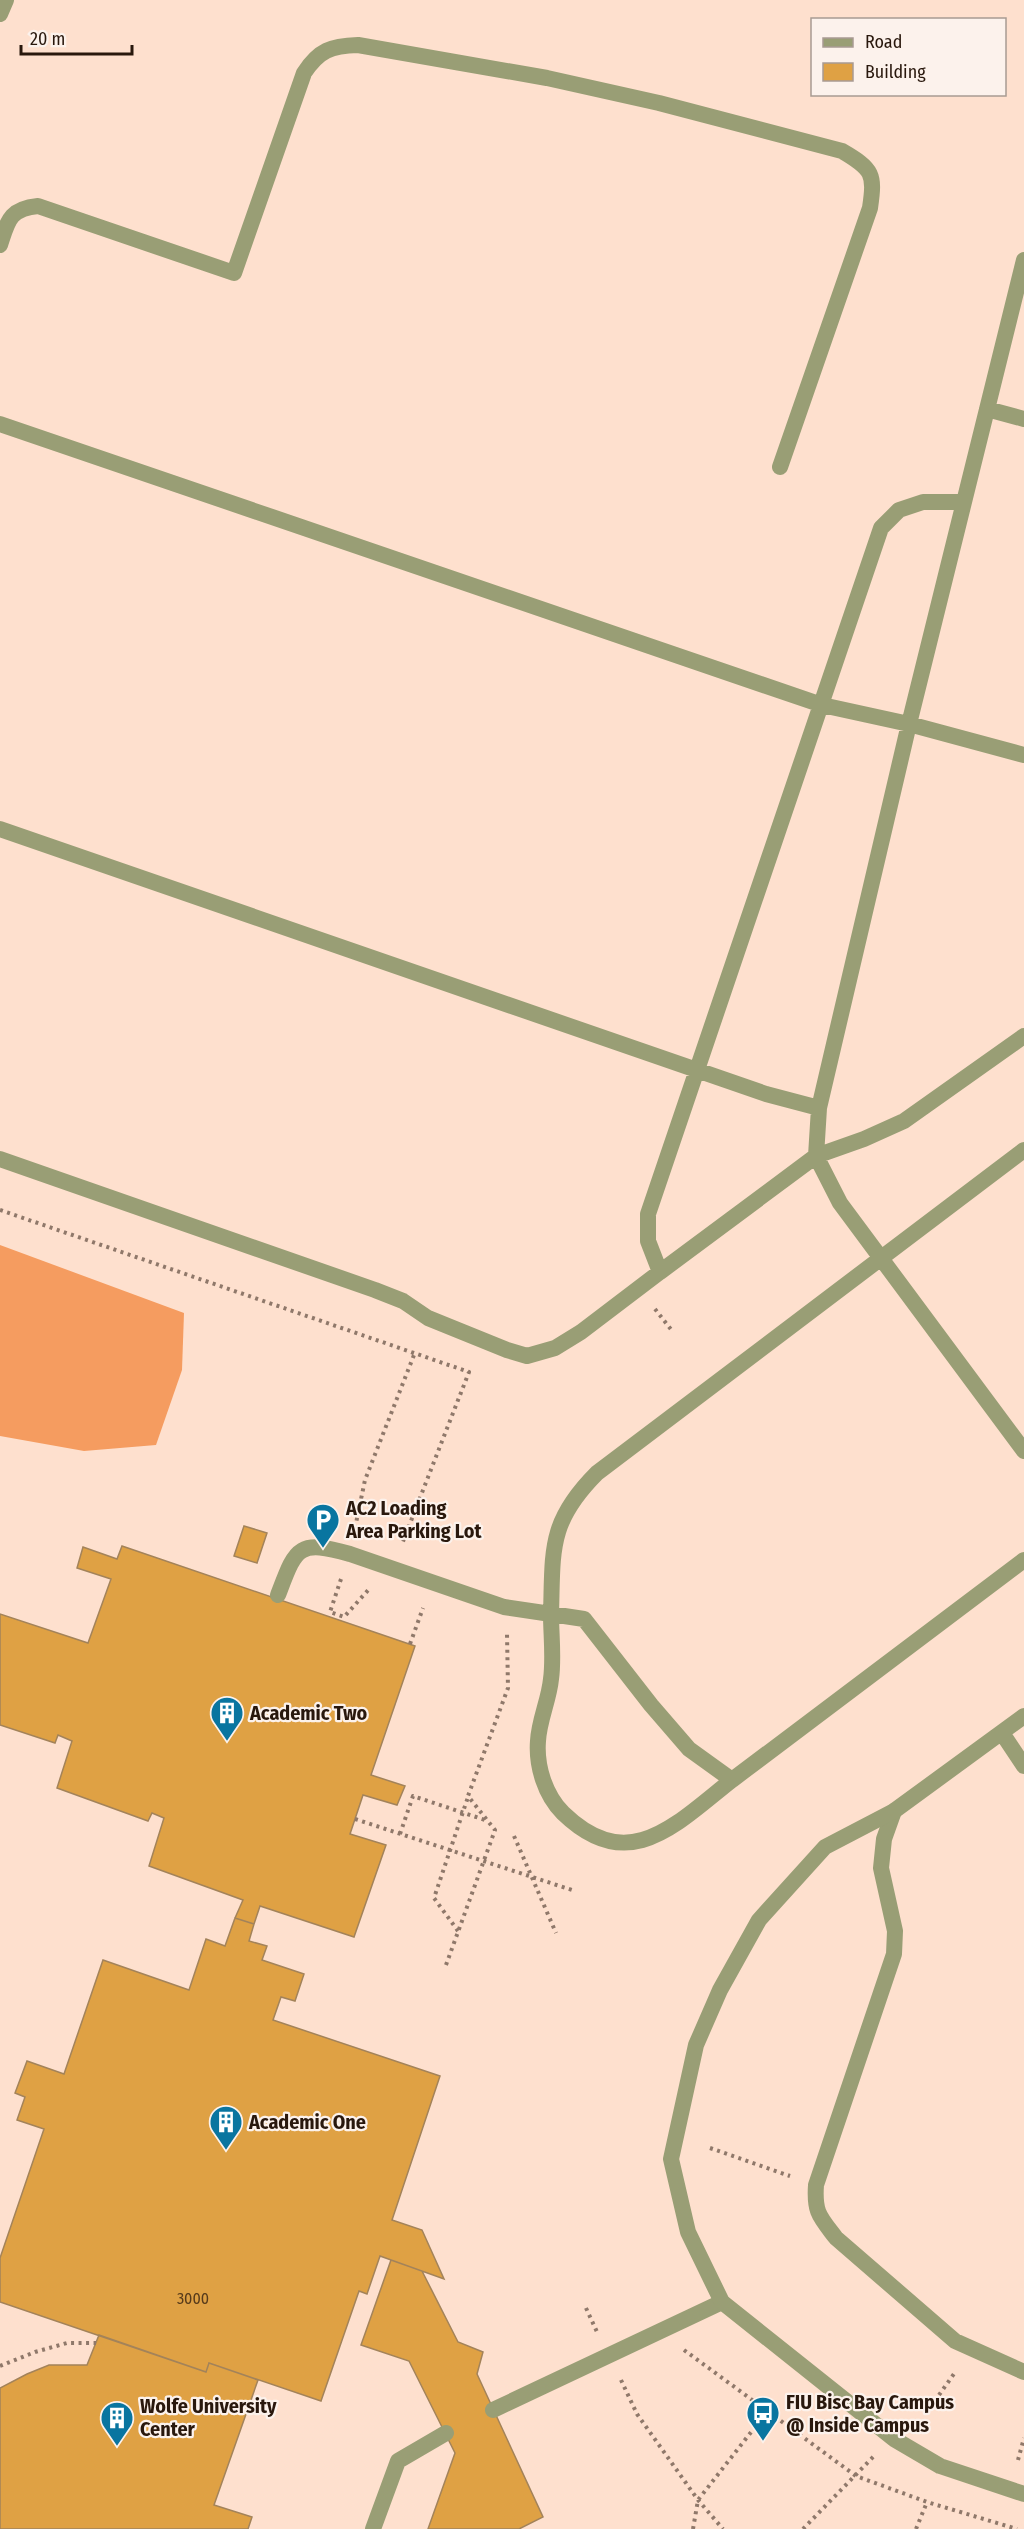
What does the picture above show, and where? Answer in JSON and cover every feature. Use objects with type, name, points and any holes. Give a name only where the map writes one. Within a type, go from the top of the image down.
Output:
[{"type":"street","points":[[0,14],[6,0]]},
{"type":"street","points":[[0,245],[9,218],[23,208],[38,207],[234,273],[304,73],[312,60],[327,49],[344,46],[358,45],[547,78],[659,103],[842,151],[867,170],[873,183],[870,208],[780,467]]},
{"type":"street","points":[[1024,260],[909,724],[819,1108],[816,1155],[840,1203],[1024,1451]]},
{"type":"street","points":[[987,409],[1024,418]]},
{"type":"street","points":[[0,424],[822,705],[909,724],[1024,755]]},
{"type":"street","points":[[660,1272],[648,1241],[648,1214],[881,528],[899,510],[923,502],[964,502]]},
{"type":"street","points":[[0,829],[697,1068],[766,1094],[819,1108]]},
{"type":"street","points":[[0,1159],[385,1293],[403,1301],[428,1318],[507,1350],[528,1356],[555,1348],[580,1332],[816,1155],[864,1139],[904,1121],[1024,1036]]},
{"type":"street","points":[[1024,1150],[597,1473],[575,1495],[561,1519],[555,1541],[551,1614],[551,1678],[537,1742],[542,1779],[556,1806],[576,1825],[598,1838],[626,1845],[653,1837],[678,1822],[1024,1560]]},
{"type":"street","points":[[278,1595],[293,1557],[309,1546],[327,1547],[509,1608],[584,1619],[651,1706],[690,1749],[732,1780]]},
{"type":"street","points":[[1024,1716],[894,1811],[825,1847],[759,1920],[720,1990],[696,2045],[671,2159],[688,2232],[722,2302],[894,2439],[940,2466],[1024,2494]]},
{"type":"street","points":[[1002,1732],[1024,1766]]},
{"type":"street","points":[[894,1811],[884,1839],[881,1868],[895,1931],[894,1954],[816,2185],[814,2205],[836,2238],[956,2341],[1024,2372]]},
{"type":"street","points":[[493,2410],[722,2302]]},
{"type":"street","points":[[373,2529],[398,2461],[446,2433]]},
{"type":"path","points":[[0,1210],[414,1355],[469,1372],[399,1550],[388,1567],[344,1617],[330,1612],[350,1554],[365,1480],[414,1355]]},
{"type":"path","points":[[410,1644],[424,1606]]},
{"type":"path","points":[[458,1931],[434,1898],[468,1796],[508,1688],[506,1623],[509,1608]]},
{"type":"path","points":[[400,1834],[413,1796],[488,1821]]},
{"type":"path","points":[[446,1965],[495,1830],[468,1796]]},
{"type":"path","points":[[355,1819],[572,1890]]},
{"type":"path","points":[[514,1836],[556,1933]]},
{"type":"path","points":[[710,2148],[816,2185]]},
{"type":"path","points":[[586,2308],[599,2335]]},
{"type":"path","points":[[0,2366],[35,2352],[67,2343],[96,2343]]},
{"type":"path","points":[[682,2349],[766,2413],[856,2476],[927,2502],[1017,2529]]},
{"type":"path","points":[[620,2380],[637,2414],[698,2500],[723,2529]]},
{"type":"path","points":[[693,2529],[698,2500],[766,2413]]},
{"type":"path","points":[[1018,2460],[1024,2438]]},
{"type":"path","points":[[803,2529],[874,2456]]},
{"type":"path","points":[[916,2529],[927,2502]]},
{"type":"shaded area","points":[[0,1245],[184,1313],[182,1370],[156,1445],[84,1451],[0,1436]]},
{"type":"building","points":[[244,1526],[267,1533],[257,1563],[234,1556]]},
{"type":"building","name":"Academic Two","points":[[122,1546],[415,1646],[371,1775],[405,1786],[397,1805],[363,1795],[350,1834],[386,1845],[354,1937],[260,1906],[254,1924],[235,1918],[243,1900],[149,1866],[164,1818],[152,1813],[148,1821],[57,1788],[72,1741],[58,1735],[55,1743],[0,1725],[0,1614],[88,1643],[111,1579],[77,1568],[83,1547],[117,1559]]},
{"type":"building","name":"Academic One","points":[[235,1918],[254,1924],[249,1941],[267,1946],[262,1960],[304,1974],[295,2001],[281,1997],[273,2020],[440,2076],[392,2220],[422,2230],[444,2279],[380,2256],[367,2294],[359,2291],[321,2401],[209,2363],[206,2372],[0,2302],[0,2258],[44,2129],[17,2120],[25,2097],[15,2093],[27,2061],[64,2074],[103,1960],[189,1990],[206,1939],[225,1946]]},
{"type":"building","points":[[391,2260],[422,2271],[458,2342],[483,2352],[477,2374],[543,2517],[519,2529],[428,2529],[455,2453],[409,2361],[361,2345]]},
{"type":"building","name":"Wolfe University Center","points":[[99,2335],[206,2372],[209,2363],[258,2380],[214,2505],[252,2517],[248,2529],[0,2529],[0,2388],[49,2365],[87,2365]]},
{"type":"place","name":"AC2 Loading Area Parking Lot","points":[[323,1549]]},
{"type":"place","name":"Academic Two","points":[[227,1742]]},
{"type":"place","name":"Academic One","points":[[226,2151]]},
{"type":"place","name":"FIU Bisc Bay Campus @ Inside Campus","points":[[763,2442]]},
{"type":"place","name":"Wolfe University Center","points":[[117,2447]]}]
